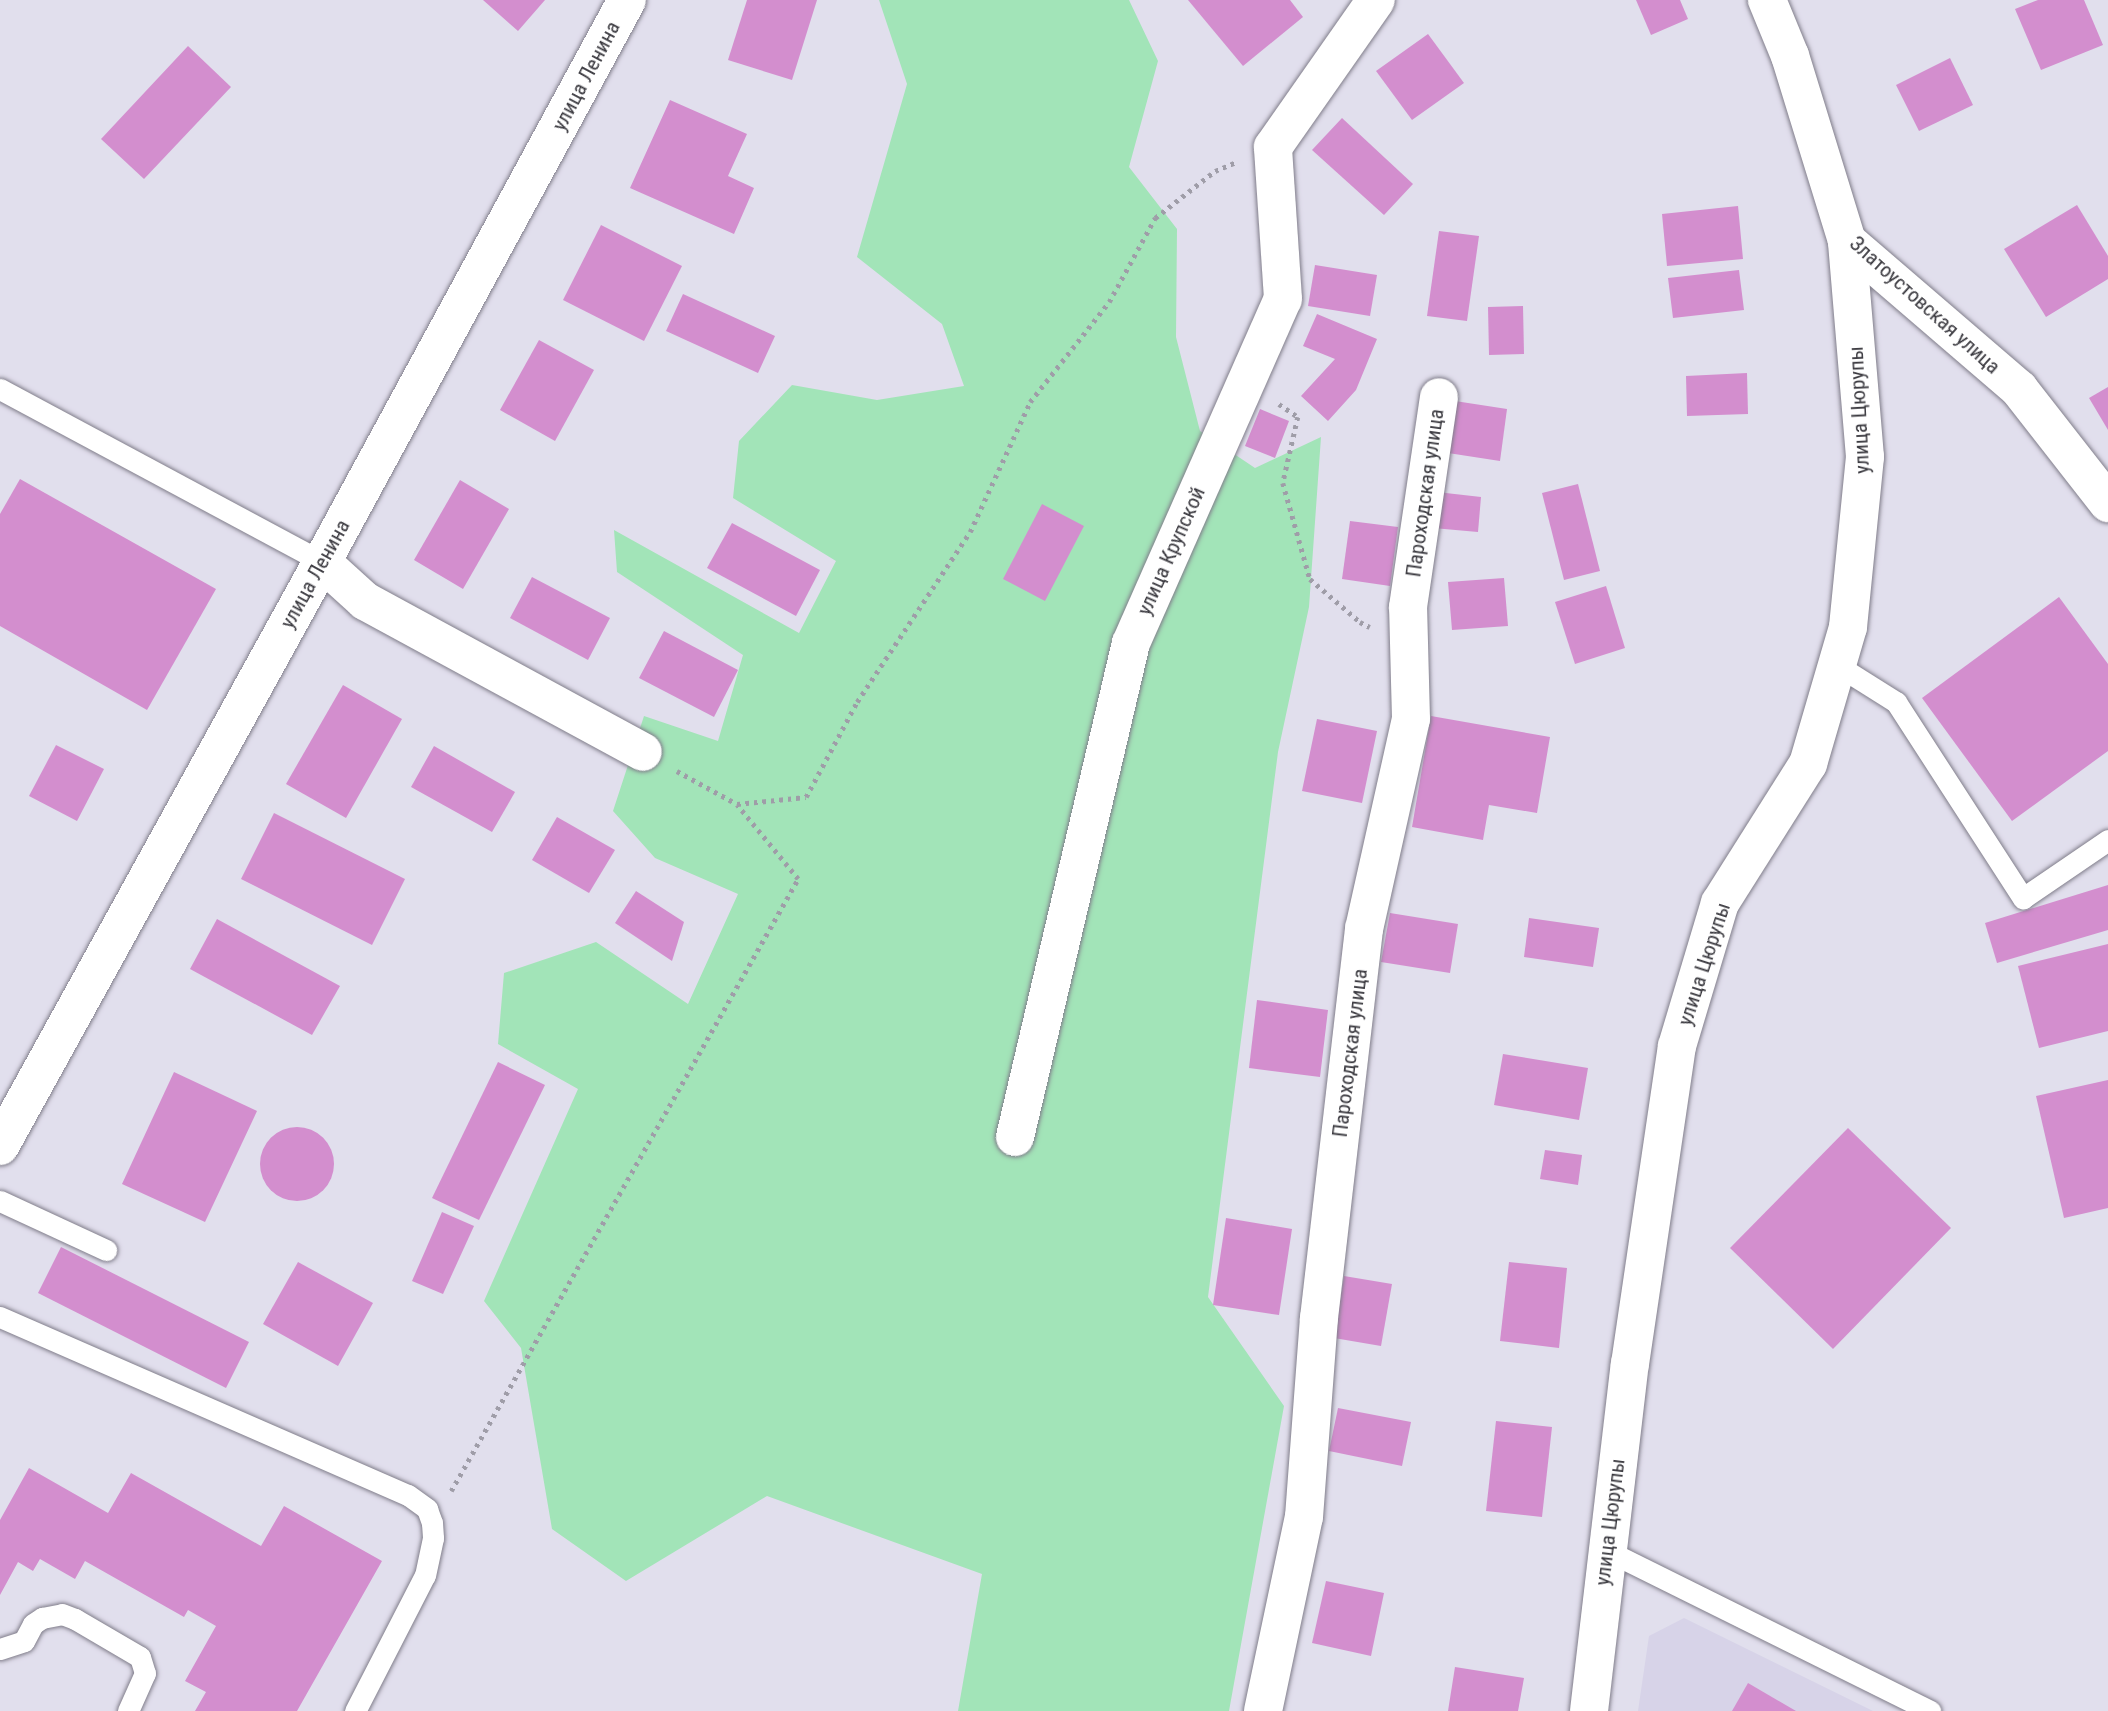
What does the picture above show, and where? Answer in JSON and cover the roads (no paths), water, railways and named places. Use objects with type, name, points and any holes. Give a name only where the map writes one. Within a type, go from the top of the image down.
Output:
[{"type":"street","name":"улица Ленина","points":[[0,1146],[323,562],[626,0]]},
{"type":"street","name":"улица Крупской","points":[[1015,1137],[1131,643],[1283,299],[1273,147],[1376,0]]},
{"type":"street","name":"Златоустовская улица","points":[[1767,0],[1790,56],[1847,241],[2019,389],[2108,503]]},
{"type":"street","name":"улица Цюрупы","points":[[1589,1711],[1606,1550],[1677,1046],[1720,904],[1808,764],[1848,626],[1865,457],[1847,241]]},
{"type":"street","name":"Пароходская улица","points":[[1263,1711],[1304,1517],[1319,1318],[1364,929],[1411,719],[1408,607],[1439,397]]},
{"type":"street","points":[[323,562],[365,601],[643,752]]},
{"type":"lane","points":[[0,389],[323,562]]},
{"type":"lane","points":[[1837,665],[1896,702],[2024,898],[2108,840]]},
{"type":"lane","points":[[0,1201],[106,1251]]},
{"type":"lane","points":[[0,1317],[408,1494],[427,1509],[432,1523],[431,1553],[425,1575],[355,1711]]},
{"type":"lane","points":[[1606,1550],[1930,1711]]},
{"type":"lane","points":[[0,1649],[24,1641],[33,1624],[42,1618],[62,1614],[75,1619],[140,1657],[145,1674],[128,1711]]}]
